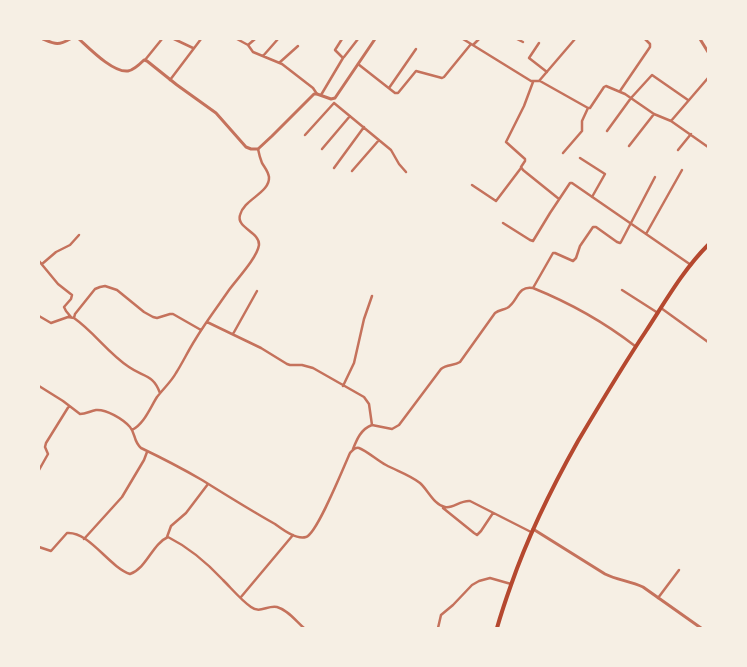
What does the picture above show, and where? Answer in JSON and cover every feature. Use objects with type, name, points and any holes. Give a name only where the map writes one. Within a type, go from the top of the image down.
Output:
[{"type":"main road","points":[[498,628],[520,558],[542,508],[563,468],[603,398],[636,346],[690,265],[708,245]]},
{"type":"street","points":[[43,39],[58,44],[70,39]]},
{"type":"street","points":[[79,39],[106,63],[125,71],[130,71],[145,60],[162,39]]},
{"type":"street","points":[[174,39],[194,48]]},
{"type":"street","points":[[170,80],[201,39]]},
{"type":"street","points":[[237,39],[248,45],[253,52],[279,63],[319,94],[333,101],[391,150],[398,163],[406,172]]},
{"type":"street","points":[[248,45],[255,39]]},
{"type":"street","points":[[263,56],[278,39]]},
{"type":"street","points":[[342,39],[335,50],[344,57]]},
{"type":"street","points":[[145,60],[216,113],[246,147],[258,149],[314,94],[319,94],[358,39]]},
{"type":"street","points":[[305,135],[333,101],[375,39]]},
{"type":"street","points":[[464,39],[533,82],[539,81],[588,108]]},
{"type":"street","points":[[358,64],[395,93],[398,93],[416,71],[444,77],[479,39]]},
{"type":"street","points":[[517,39],[523,42]]},
{"type":"street","points":[[539,81],[575,39]]},
{"type":"street","points":[[620,91],[650,47],[650,44],[645,39]]},
{"type":"street","points":[[700,39],[708,52]]},
{"type":"street","points":[[539,43],[529,58],[547,72]]},
{"type":"street","points":[[279,63],[298,46]]},
{"type":"street","points":[[389,88],[416,49]]},
{"type":"street","points":[[607,131],[631,98],[652,75],[688,100]]},
{"type":"street","points":[[671,121],[708,78]]},
{"type":"street","points":[[472,185],[496,201],[521,168],[525,160],[506,140],[524,106],[533,82]]},
{"type":"street","points":[[563,152],[582,131],[582,119],[605,86],[620,91],[654,114],[671,121],[708,147]]},
{"type":"street","points":[[629,146],[654,114]]},
{"type":"street","points":[[322,149],[350,116]]},
{"type":"street","points":[[334,168],[364,127]]},
{"type":"street","points":[[678,150],[691,134]]},
{"type":"street","points":[[352,171],[379,140]]},
{"type":"street","points":[[132,430],[141,422],[160,393],[175,375],[201,330],[259,246],[256,237],[239,218],[250,200],[264,189],[269,180],[258,149]]},
{"type":"street","points":[[580,158],[605,174],[592,196]]},
{"type":"street","points":[[521,168],[559,199]]},
{"type":"street","points":[[646,234],[682,170]]},
{"type":"street","points":[[533,288],[553,253],[573,261],[580,246],[593,227],[596,227],[620,243],[655,177]]},
{"type":"street","points":[[503,223],[534,241],[559,199],[572,182],[690,265]]},
{"type":"street","points":[[42,264],[56,252],[70,245],[79,235]]},
{"type":"street","points":[[39,261],[58,284],[72,295],[71,300],[64,307],[66,311],[125,364],[153,380],[160,393]]},
{"type":"street","points":[[39,316],[51,323],[72,317],[95,289],[105,286],[117,290],[153,317],[157,318],[173,314],[201,330]]},
{"type":"street","points":[[39,386],[78,412],[84,414],[98,410],[110,413],[130,427],[136,442],[141,448],[208,484],[293,535],[306,538],[328,502],[362,431],[372,424],[392,429],[399,425],[441,368],[457,364],[495,313],[511,305],[524,288],[533,288],[593,316],[636,346]]},
{"type":"street","points":[[622,290],[658,313]]},
{"type":"street","points":[[233,334],[257,291]]},
{"type":"street","points":[[343,386],[354,363],[364,319],[372,296]]},
{"type":"street","points":[[661,308],[708,342]]},
{"type":"street","points":[[207,322],[261,348],[287,364],[307,366],[319,371],[361,395],[367,400],[372,424]]},
{"type":"street","points":[[39,470],[48,454],[45,448],[46,443],[69,406]]},
{"type":"street","points":[[353,449],[361,449],[385,465],[414,479],[442,507],[476,534],[479,534],[493,513]]},
{"type":"street","points":[[84,539],[122,497],[144,460],[147,451]]},
{"type":"street","points":[[39,547],[51,551],[64,536],[69,533],[77,535],[118,568],[130,574],[138,570],[166,537],[171,526],[186,513],[208,484]]},
{"type":"street","points":[[442,507],[448,508],[467,500],[474,502],[493,513],[532,530],[605,574],[636,584],[700,628]]},
{"type":"street","points":[[241,597],[293,535]]},
{"type":"street","points":[[166,537],[192,552],[218,574],[250,606],[257,610],[270,606],[282,609],[304,628]]},
{"type":"street","points":[[658,598],[679,570]]},
{"type":"street","points":[[438,628],[441,615],[472,585],[490,578],[511,584]]}]
